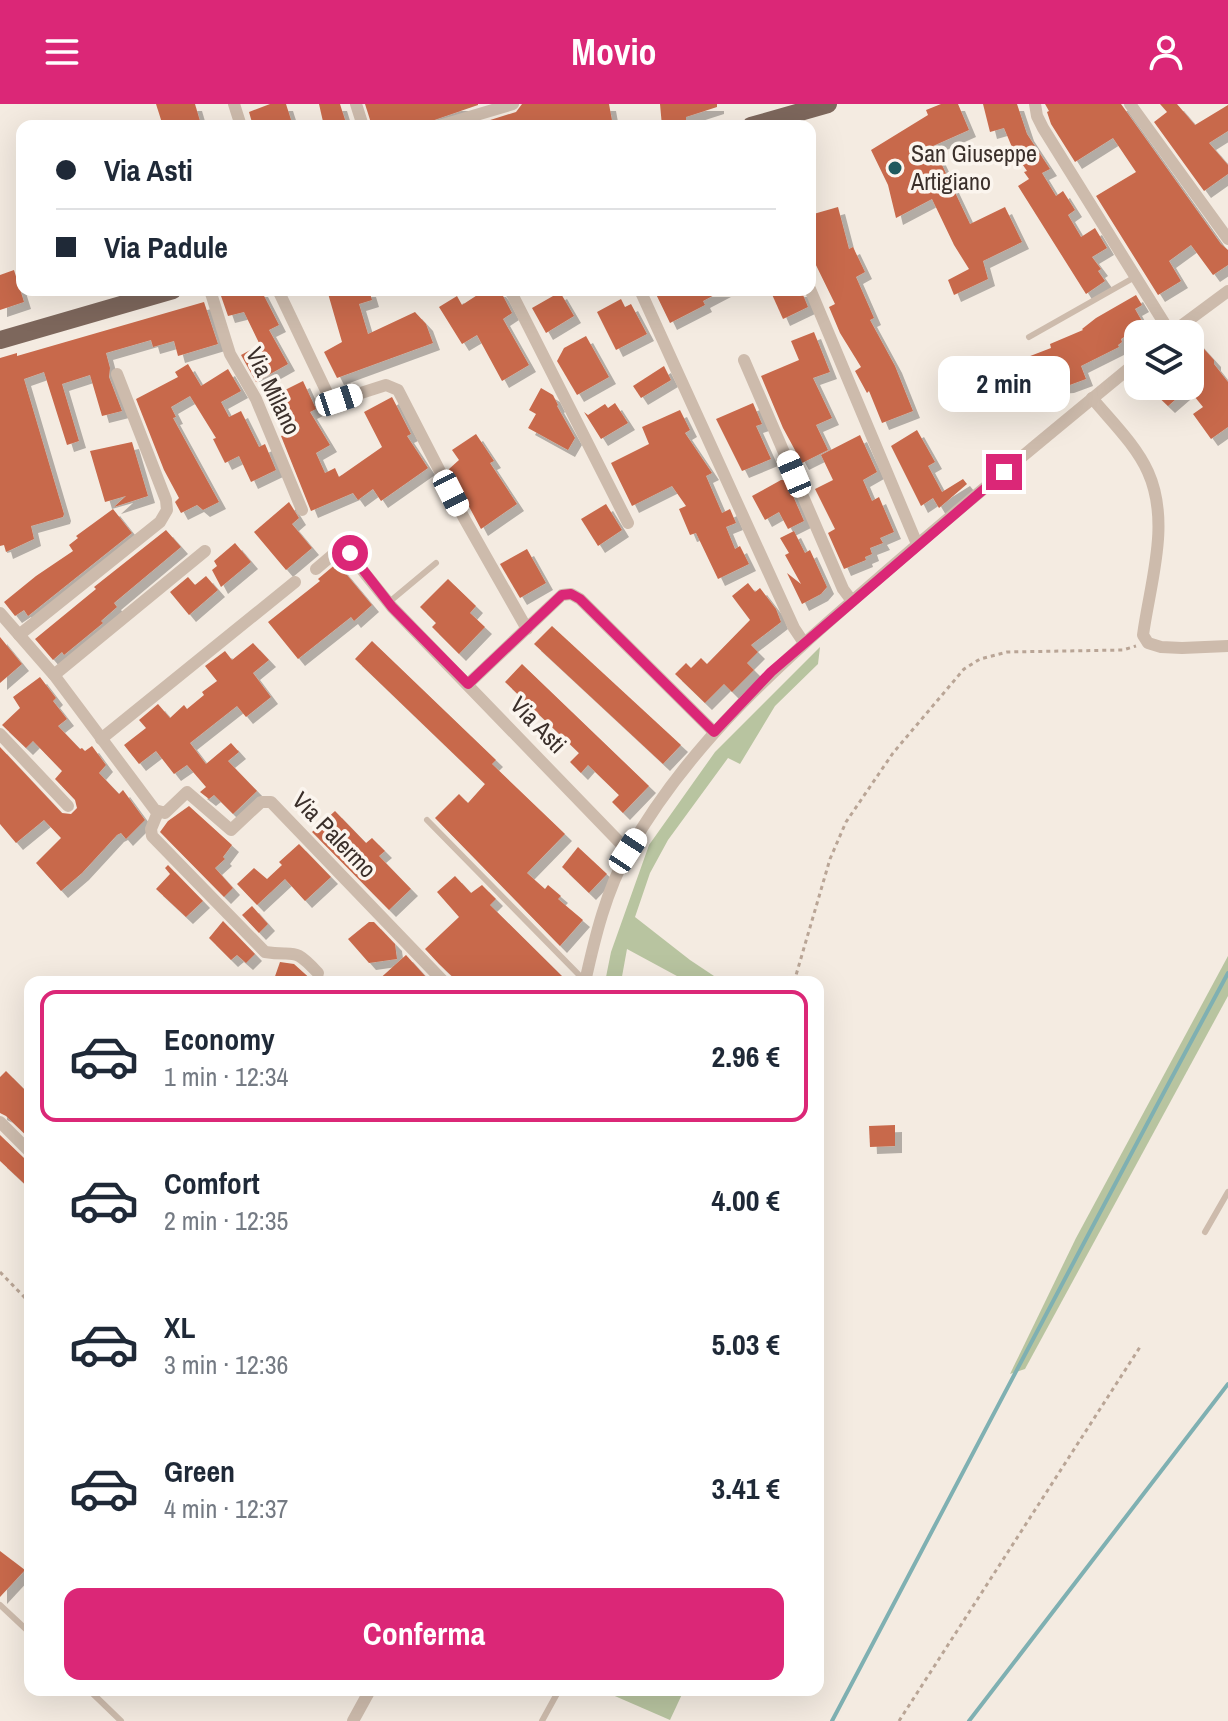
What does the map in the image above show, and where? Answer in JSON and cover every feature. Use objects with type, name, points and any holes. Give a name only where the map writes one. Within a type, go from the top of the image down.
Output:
[{"type":"main road","points":[[772,120],[828,104]]},
{"type":"main road","points":[[0,340],[152,296]]},
{"type":"street","points":[[459,120],[513,104]]},
{"type":"street","points":[[1035,104],[1043,128],[1161,320]]},
{"type":"street","points":[[1130,104],[1228,239]]},
{"type":"street","points":[[1189,320],[1228,291]]},
{"type":"street","name":"Via Milano","points":[[212,296],[230,354],[256,399],[302,510]]},
{"type":"street","points":[[281,296],[330,399],[339,400],[386,385],[398,390],[464,518],[527,629]]},
{"type":"street","points":[[513,296],[628,523]]},
{"type":"street","points":[[643,296],[794,628],[804,643]]},
{"type":"street","points":[[813,296],[917,544]]},
{"type":"street","points":[[744,360],[843,589],[852,601]]},
{"type":"street","points":[[587,976],[608,898],[628,851],[675,781],[714,732],[771,672],[804,643],[917,544],[1124,372]]},
{"type":"street","points":[[19,635],[165,516],[166,500],[117,374]]},
{"type":"street","points":[[1092,398],[1147,470],[1157,498],[1156,566],[1143,635],[1148,643],[1172,648],[1228,646]]},
{"type":"street","name":"Via Asti","points":[[316,569],[336,552],[346,550],[388,603],[628,851]]},
{"type":"street","points":[[54,675],[205,551]]},
{"type":"street","points":[[101,739],[295,582]]},
{"type":"street","points":[[468,684],[562,595],[571,594],[580,599],[714,732]]},
{"type":"street","points":[[0,613],[54,675],[158,812],[151,829],[152,836],[265,952],[298,954],[318,973]]},
{"type":"street","points":[[0,734],[68,806]]},
{"type":"street","name":"Via Palermo","points":[[158,812],[165,813],[187,792],[231,830],[261,802],[271,802],[438,976]]},
{"type":"street","points":[[0,1122],[24,1146]]},
{"type":"street","points":[[353,1721],[367,1696]]},
{"type":"lane","points":[[1029,337],[1135,277]]},
{"type":"lane","points":[[388,603],[436,563]]},
{"type":"lane","points":[[427,820],[579,976]]},
{"type":"lane","points":[[1205,1232],[1228,1192]]},
{"type":"lane","points":[[0,1605],[24,1627]]},
{"type":"lane","points":[[95,1696],[121,1721]]},
{"type":"lane","points":[[542,1721],[556,1696]]},
{"type":"path","points":[[796,976],[830,859],[846,822],[893,753],[964,669],[980,659],[1007,652],[1123,650],[1148,643]]},
{"type":"path","points":[[0,1272],[24,1297]]},
{"type":"path","points":[[899,1721],[1140,1347]]},
{"type":"green space","points":[[820,647],[818,664],[775,706],[740,764],[728,758],[668,840],[650,873],[635,917],[714,976],[677,976],[627,949],[622,976],[606,976],[611,952],[649,845],[715,752]]},
{"type":"green space","points":[[1228,956],[1228,996],[1025,1369],[1010,1374],[1076,1238]]},
{"type":"green space","points":[[615,1696],[681,1696],[670,1720]]},
{"type":"building","points":[[156,104],[195,104],[200,120],[161,120]]},
{"type":"building","points":[[270,104],[286,104],[291,120],[251,120],[249,112]]},
{"type":"building","points":[[319,104],[340,104],[345,120],[323,120]]},
{"type":"building","points":[[365,104],[478,104],[434,120],[370,120]]},
{"type":"building","points":[[522,104],[609,104],[612,120],[490,120],[516,112]]},
{"type":"building","points":[[660,104],[717,104],[717,107],[686,117],[686,120],[661,120]]},
{"type":"building","points":[[941,104],[958,104],[969,130],[933,146],[970,224],[1005,207],[1022,242],[983,261],[988,279],[954,295],[948,280],[969,269],[932,199],[896,218],[888,185],[871,150],[928,115],[926,110]]},
{"type":"building","points":[[983,104],[1017,104],[1027,134],[1050,169],[1042,173],[1056,196],[1063,191],[1075,210],[1068,215],[1081,237],[1095,228],[1107,248],[1092,257],[1105,281],[1086,294],[1018,186],[1029,179],[1024,172],[1027,171],[1014,152],[1004,128],[990,132]]},
{"type":"building","points":[[1045,104],[1121,104],[1228,250],[1228,265],[1213,275],[1191,245],[1169,261],[1181,281],[1158,295],[1096,196],[1136,172],[1113,138],[1075,162],[1051,124]]},
{"type":"building","points":[[1160,104],[1177,104],[1195,125],[1228,105],[1228,131],[1209,143],[1228,165],[1228,174],[1204,191],[1154,122],[1167,112]]},
{"type":"building","points":[[838,207],[849,249],[853,247],[865,272],[856,277],[874,318],[870,320],[895,366],[913,411],[882,423],[869,391],[867,393],[855,371],[861,367],[840,333],[829,307],[835,304],[816,265],[816,213]]},
{"type":"building","points":[[14,270],[16,296],[22,296],[24,302],[0,310],[0,275]]},
{"type":"building","points":[[1136,295],[1142,305],[1135,309],[1141,320],[1124,320],[1124,337],[1119,347],[1081,366],[1086,379],[1067,386],[1052,387],[1048,384],[1037,388],[1025,358],[1083,330],[1096,318]]},
{"type":"building","points":[[221,296],[264,296],[279,325],[269,330],[288,364],[256,382],[241,355],[260,345],[244,312],[228,316]]},
{"type":"building","points":[[329,296],[371,296],[372,300],[359,304],[368,334],[415,312],[426,324],[433,343],[337,378],[324,352],[342,342]]},
{"type":"building","points":[[457,296],[462,305],[476,296],[503,296],[512,313],[503,319],[529,365],[502,381],[477,335],[462,344],[439,307]]},
{"type":"building","points":[[553,296],[562,296],[574,316],[546,333],[532,308]]},
{"type":"building","points":[[657,296],[713,296],[703,301],[705,305],[670,323]]},
{"type":"building","points":[[773,296],[803,296],[808,307],[783,319]]},
{"type":"building","points":[[621,299],[625,307],[631,304],[647,334],[616,350],[597,312]]},
{"type":"building","points":[[204,302],[218,344],[178,356],[174,341],[153,347],[151,340],[106,353],[109,377],[122,411],[102,416],[90,375],[62,384],[79,441],[67,445],[44,372],[24,379],[64,514],[63,517],[31,526],[34,539],[6,552],[4,545],[0,546],[0,358],[17,353],[17,356]]},
{"type":"building","points":[[814,332],[830,372],[813,378],[832,418],[816,425],[828,450],[802,463],[761,376],[799,360],[791,341]]},
{"type":"building","points":[[586,336],[609,377],[577,395],[557,361],[564,348]]},
{"type":"building","points":[[1204,349],[1228,382],[1228,427],[1211,439],[1193,414],[1203,407],[1197,400],[1204,400]]},
{"type":"building","points":[[188,364],[201,386],[228,369],[241,391],[221,402],[229,417],[241,411],[259,447],[265,444],[276,470],[251,482],[239,456],[225,463],[213,439],[216,438],[190,396],[171,407],[176,417],[173,418],[219,502],[203,510],[197,505],[181,513],[175,502],[179,498],[164,470],[136,399],[178,377],[175,372]]},
{"type":"building","points":[[664,366],[671,380],[641,398],[633,386]]},
{"type":"building","points":[[303,381],[316,409],[310,412],[330,445],[316,453],[325,473],[335,468],[339,477],[382,447],[364,412],[392,397],[411,434],[407,436],[428,468],[381,501],[373,489],[358,500],[353,493],[311,511],[281,436],[286,434],[269,398]]},
{"type":"building","points":[[541,388],[553,395],[575,438],[568,450],[528,428],[536,414],[529,410]]},
{"type":"building","points":[[615,403],[628,423],[601,439],[584,412],[588,415],[605,404],[608,408]]},
{"type":"building","points":[[753,403],[762,424],[756,426],[771,459],[742,471],[716,419]]},
{"type":"building","points":[[680,410],[690,430],[685,433],[712,473],[706,476],[722,513],[730,509],[736,523],[726,527],[735,549],[740,546],[749,564],[718,579],[696,533],[690,535],[679,509],[686,506],[672,486],[632,506],[611,463],[649,444],[642,427]]},
{"type":"building","points":[[917,430],[935,462],[928,466],[942,492],[963,479],[967,484],[939,508],[933,498],[921,506],[891,446]]},
{"type":"building","points":[[476,434],[494,461],[490,463],[517,504],[481,529],[449,469],[459,460],[452,450]]},
{"type":"building","points":[[860,435],[877,472],[863,480],[872,501],[879,497],[894,532],[880,538],[883,543],[870,548],[872,554],[865,557],[866,560],[844,569],[828,533],[835,529],[815,489],[833,480],[821,455]]},
{"type":"building","points":[[132,442],[148,496],[114,507],[126,496],[105,502],[90,451]]},
{"type":"building","points":[[786,480],[804,521],[788,529],[779,512],[765,520],[752,496]]},
{"type":"building","points":[[289,502],[299,518],[292,524],[312,548],[286,570],[254,532]]},
{"type":"building","points":[[606,504],[622,530],[598,546],[581,519]]},
{"type":"building","points":[[113,509],[132,533],[28,616],[24,610],[15,616],[4,602],[73,551],[69,545],[78,538],[76,536]]},
{"type":"building","points":[[166,530],[181,547],[114,603],[117,607],[101,621],[103,623],[64,655],[62,652],[53,660],[35,639]]},
{"type":"building","points":[[794,531],[805,553],[810,550],[827,587],[821,594],[802,604],[787,573],[801,584],[785,555],[789,553],[780,538]]},
{"type":"building","points":[[235,543],[251,562],[221,587],[212,570],[217,566],[214,561]]},
{"type":"building","points":[[527,549],[546,583],[520,598],[500,564]]},
{"type":"building","points":[[337,563],[372,605],[354,621],[351,617],[298,659],[268,622],[320,581],[318,579]]},
{"type":"building","points":[[206,576],[218,590],[189,615],[170,592],[188,577],[195,585]]},
{"type":"building","points":[[448,579],[476,606],[470,613],[485,627],[459,654],[432,627],[436,623],[420,607]]},
{"type":"building","points":[[748,583],[755,592],[760,588],[776,609],[781,622],[751,645],[758,652],[747,663],[754,670],[732,692],[724,684],[705,703],[675,674],[686,663],[691,668],[701,658],[707,664],[750,620],[732,596]]},
{"type":"building","points":[[552,626],[681,745],[663,764],[534,644]]},
{"type":"building","points":[[0,637],[22,664],[0,683]]},
{"type":"building","points":[[372,641],[496,760],[492,764],[565,834],[527,873],[545,889],[548,885],[561,896],[558,899],[583,920],[560,946],[435,818],[459,794],[468,803],[485,784],[355,659]]},
{"type":"building","points":[[253,643],[269,660],[253,673],[271,697],[246,717],[237,706],[190,743],[206,764],[231,743],[239,752],[228,761],[257,791],[233,814],[214,795],[209,799],[200,792],[206,787],[187,765],[174,774],[156,751],[139,764],[124,745],[146,728],[139,720],[158,704],[170,718],[184,705],[187,709],[204,695],[202,692],[217,681],[205,666],[225,651],[232,660]]},
{"type":"building","points":[[522,664],[649,786],[623,813],[612,802],[619,795],[588,765],[581,773],[570,762],[579,753],[505,682]]},
{"type":"building","points":[[40,677],[67,719],[58,726],[80,749],[85,751],[92,746],[106,765],[99,773],[119,794],[123,790],[145,820],[126,839],[121,833],[117,835],[61,891],[36,863],[61,838],[44,820],[16,843],[0,824],[0,747],[62,813],[71,814],[77,808],[75,800],[55,779],[62,771],[33,741],[26,748],[2,725],[20,708],[13,697]]},
{"type":"building","points":[[189,806],[232,845],[223,857],[225,859],[215,868],[233,888],[224,897],[160,832],[168,821]]},
{"type":"building","points":[[335,811],[366,843],[372,838],[385,851],[379,856],[411,889],[389,910],[312,832]]},
{"type":"building","points":[[299,844],[331,877],[305,901],[285,879],[257,905],[237,884],[254,868],[267,879],[282,865],[279,862]]},
{"type":"building","points":[[578,847],[607,874],[589,893],[562,867]]},
{"type":"building","points":[[168,865],[203,901],[186,917],[156,889],[170,874],[165,868]]},
{"type":"building","points":[[455,876],[471,893],[482,885],[496,899],[490,905],[562,976],[452,976],[425,949],[459,917],[437,892]]},
{"type":"building","points":[[252,906],[268,924],[259,933],[242,915]]},
{"type":"building","points":[[223,921],[255,954],[246,963],[237,955],[231,960],[209,938]]},
{"type":"building","points":[[369,922],[374,922],[395,944],[397,959],[369,963],[348,939]]},
{"type":"building","points":[[406,955],[425,976],[383,976]]},
{"type":"building","points":[[280,962],[294,964],[307,976],[275,976]]},
{"type":"building","points":[[6,1071],[24,1089],[24,1133],[0,1113],[0,1077]]},
{"type":"building","points":[[895,1125],[895,1146],[870,1147],[869,1126]]},
{"type":"building","points":[[0,1135],[24,1158],[24,1183],[0,1161]]},
{"type":"building","points":[[0,1551],[24,1571],[0,1597]]},
{"type":"waterway","points":[[832,1721],[1228,973]]},
{"type":"waterway","points":[[969,1721],[1228,1384]]},
{"type":"place","name":"San Giuseppe Artigiano","points":[[895,168]]},
{"type":"route","points":[[350,553],[392,607],[468,684],[562,595],[571,594],[580,599],[714,732],[771,672],[1004,472]]}]
